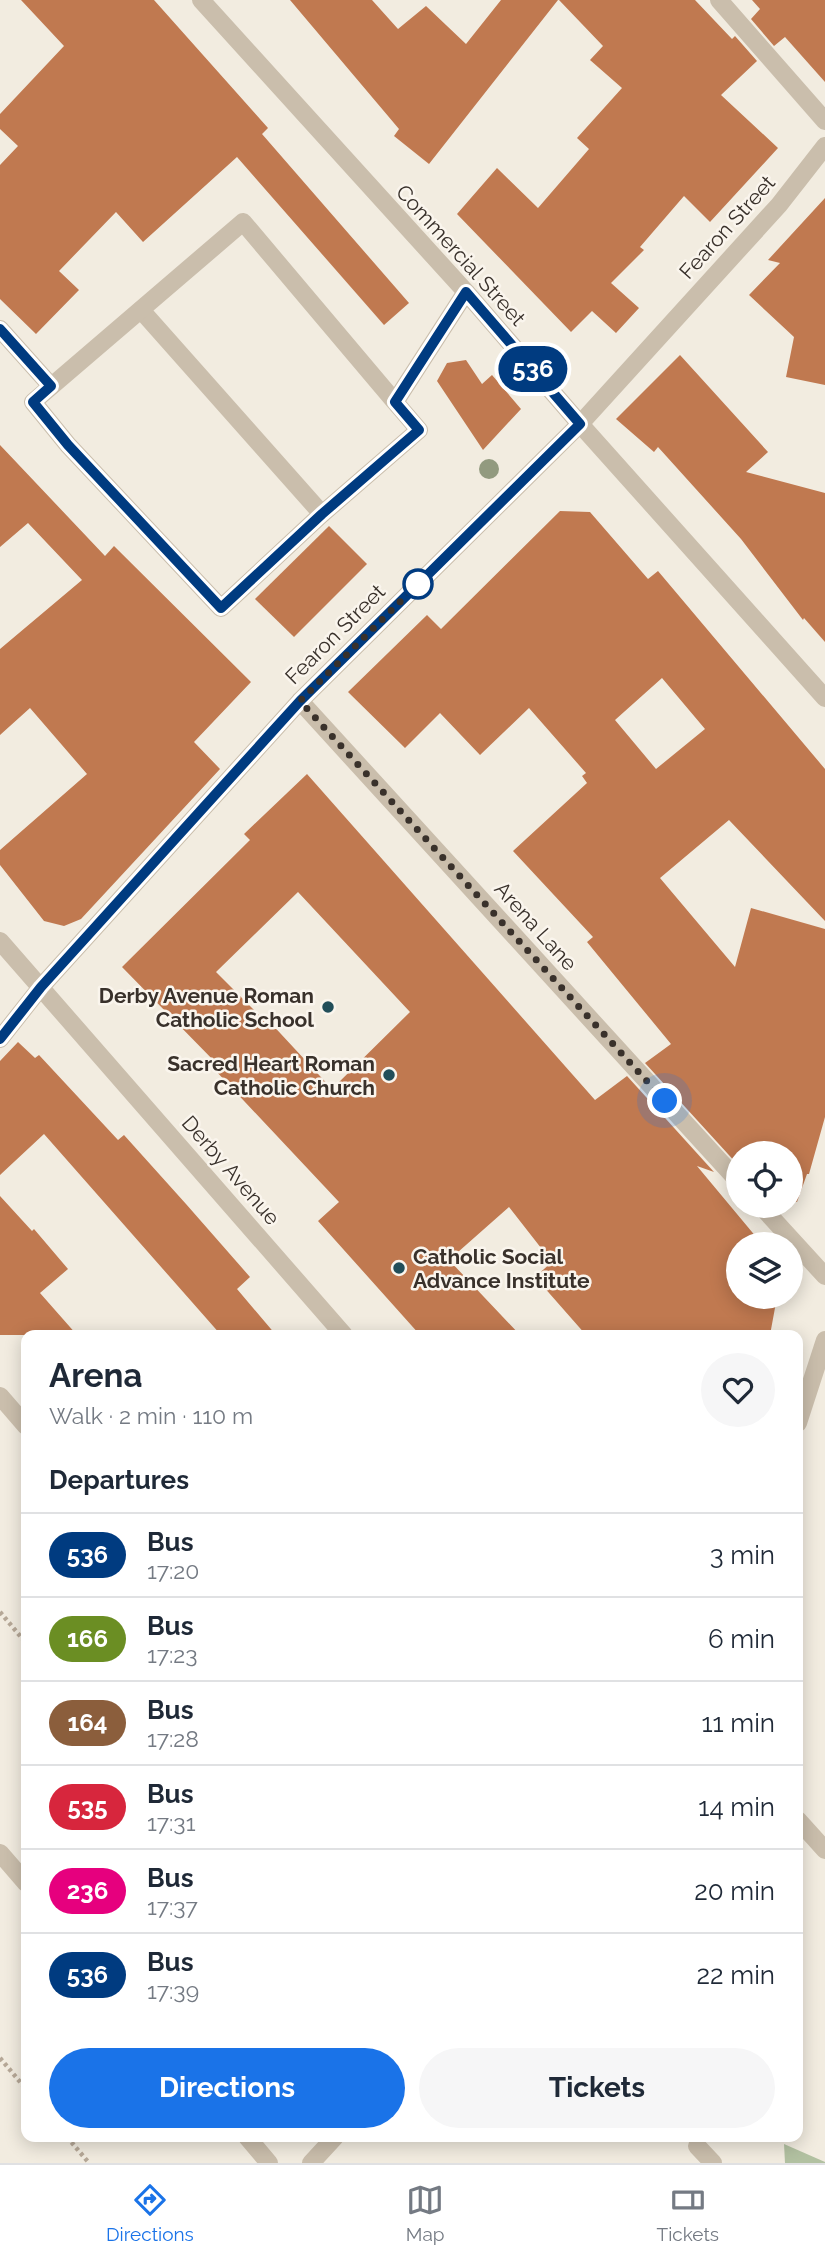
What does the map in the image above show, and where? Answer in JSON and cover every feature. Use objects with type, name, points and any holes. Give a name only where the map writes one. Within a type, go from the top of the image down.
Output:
[{"type":"street","name":"Commercial Street","points":[[201,0],[466,292],[825,698]]},
{"type":"street","points":[[719,0],[825,121]]},
{"type":"street","name":"Fearon Street","points":[[0,1039],[41,987],[300,701],[580,424],[779,205],[825,146]]},
{"type":"street","points":[[243,222],[419,430],[322,514],[221,608],[68,445],[33,402],[141,310],[243,222]]},
{"type":"street","points":[[395,402],[466,292]]},
{"type":"street","points":[[141,310],[322,514]]},
{"type":"street","points":[[0,329],[51,386]]},
{"type":"street","name":"Arena Lane","points":[[300,701],[726,1168]]},
{"type":"street","name":"Derby Avenue","points":[[0,941],[340,1330]]},
{"type":"street","points":[[772,1218],[825,1276]]},
{"type":"street","points":[[803,1408],[825,1340]]},
{"type":"street","points":[[0,1396],[21,1420]]},
{"type":"street","points":[[803,1826],[825,1850]]},
{"type":"street","points":[[0,1853],[21,1877]]},
{"type":"street","points":[[251,2142],[269,2163]]},
{"type":"street","points":[[311,2163],[330,2142]]},
{"type":"street","points":[[697,2146],[713,2163]]},
{"type":"path","points":[[0,1612],[21,1637]]},
{"type":"path","points":[[0,2059],[21,2083]]},
{"type":"path","points":[[71,2142],[89,2163]]},
{"type":"green space","points":[[784,2144],[825,2162],[825,2163],[785,2163]]},
{"type":"building","points":[[21,0],[154,0],[268,128],[262,134],[409,303],[384,325],[237,157],[143,242],[116,212],[59,271],[79,290],[36,334],[0,299],[0,165],[18,146],[0,129],[0,114],[64,46]]},
{"type":"building","points":[[290,0],[372,0],[398,29],[426,6],[466,44],[501,0],[558,0],[429,164],[394,136],[399,129]]},
{"type":"building","points":[[559,0],[695,0],[732,39],[735,36],[757,61],[721,95],[778,148],[710,222],[684,196],[640,247],[644,250],[611,283],[639,308],[616,333],[592,311],[571,332],[457,214],[497,168],[538,208],[589,149],[577,138],[622,88],[590,60],[603,46]]},
{"type":"building","points":[[752,0],[825,0],[825,82],[785,37],[774,46],[751,19],[760,9]]},
{"type":"building","points":[[825,198],[825,385],[786,377],[794,337],[749,295],[780,263],[768,260]]},
{"type":"building","points":[[680,355],[768,452],[746,472],[825,493],[825,642],[804,618],[803,620],[741,539],[658,447],[654,452],[616,419]]},
{"type":"building","points":[[466,360],[482,384],[492,375],[521,409],[483,450],[437,381],[447,363]]},
{"type":"building","points":[[0,445],[105,556],[114,546],[251,682],[194,742],[220,769],[81,919],[64,926],[44,921],[0,865],[0,850],[87,774],[30,708],[0,735],[0,649],[82,580],[28,523],[0,547]]},
{"type":"building","points":[[560,511],[590,512],[648,579],[658,571],[825,769],[825,921],[729,820],[660,878],[735,967],[751,908],[825,929],[825,1117],[809,1174],[803,1185],[803,1141],[726,1141],[726,1152],[645,1063],[671,1044],[587,942],[593,937],[513,851],[587,783],[582,776],[586,773],[529,708],[480,755],[440,713],[405,748],[348,692],[427,615],[441,629]],"holes":[[[662,678],[705,729],[656,769],[615,720]]]},
{"type":"building","points":[[329,526],[367,564],[294,637],[255,599]]},
{"type":"building","points":[[307,774],[595,1100],[627,1076],[714,1172],[697,1166],[726,1201],[726,1218],[740,1218],[752,1232],[726,1232],[726,1309],[775,1309],[771,1330],[582,1330],[535,1277],[552,1262],[509,1207],[449,1260],[515,1330],[416,1330],[318,1221],[339,1202],[215,1070],[219,1066],[122,967],[250,840],[244,834]],"holes":[[[298,892],[410,1012],[332,1089],[268,1020],[266,1022],[216,972]]]},
{"type":"building","points":[[18,1042],[35,1058],[39,1055],[118,1140],[124,1135],[250,1277],[237,1289],[272,1330],[217,1330],[44,1134],[0,1175],[0,1061]]},
{"type":"building","points":[[0,1196],[32,1231],[34,1229],[68,1269],[40,1293],[73,1330],[21,1330],[21,1335],[0,1335]]},
{"type":"bus line","name":"536","points":[[0,329],[51,386],[33,402],[68,445],[221,608],[322,514],[419,430],[395,402],[466,292],[580,424],[300,701],[41,987],[0,1039]]},
{"type":"place","name":"Derby Avenue Roman Catholic School","points":[[328,1007]]},
{"type":"place","name":"Sacred Heart Roman Catholic Church","points":[[389,1075]]},
{"type":"place","name":"Catholic Social Advance Institute","points":[[399,1268]]},
{"type":"route","points":[[418,584],[300,701],[665,1101]]}]
